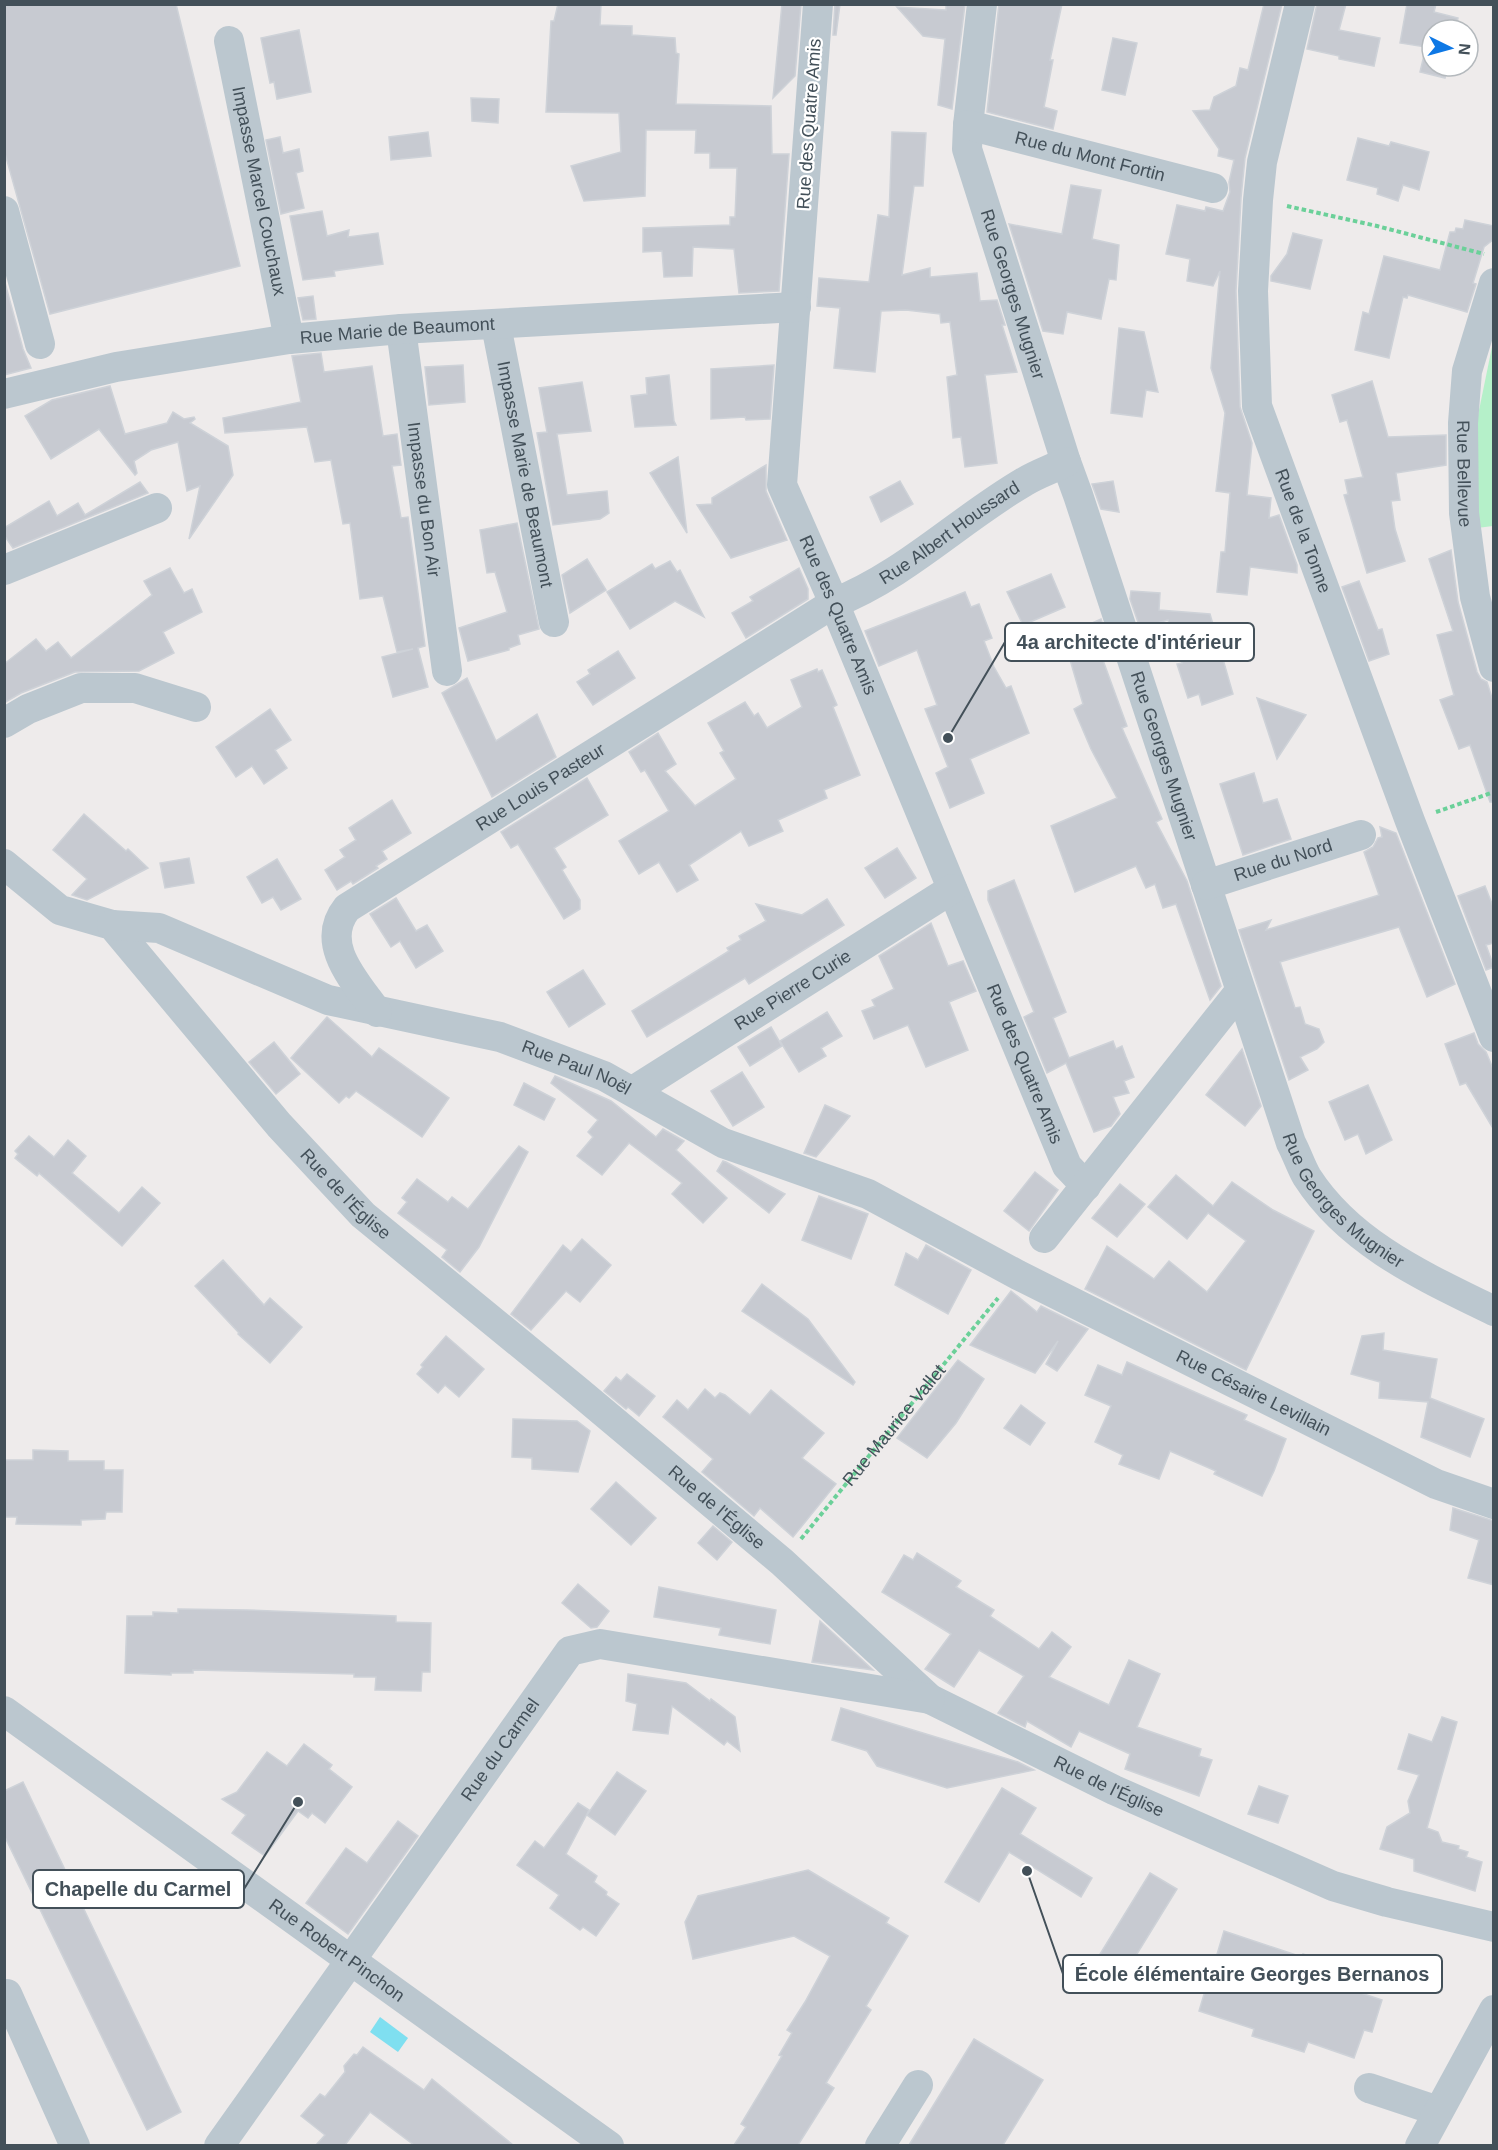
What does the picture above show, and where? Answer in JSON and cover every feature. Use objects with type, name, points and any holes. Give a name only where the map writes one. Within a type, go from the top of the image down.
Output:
[{"type":"street","name":"Rue des Quatre Amis","points":[[818,4],[782,485],[834,603],[1067,1166],[1086,1186]]},
{"type":"street","name":"Rue Georges Mugnier","points":[[982,4],[967,149],[1066,462],[1291,1143],[1306,1176],[1324,1200],[1350,1227],[1377,1248],[1430,1279],[1494,1311]]},
{"type":"street","name":"Rue de la Tonne","points":[[1300,4],[1263,162],[1258,200],[1253,291],[1257,406],[1410,821],[1494,1037]]},
{"type":"street","name":"Impasse Marcel Couchaux","points":[[229,41],[289,339]]},
{"type":"street","name":"Rue du Mont Fortin","points":[[968,125],[1213,188]]},
{"type":"street","points":[[4,211],[40,344]]},
{"type":"street","name":"Rue Bellevue","points":[[1494,283],[1467,371],[1463,423],[1464,513],[1475,597],[1494,667]]},
{"type":"street","name":"Rue Marie de Beaumont","points":[[4,394],[116,367],[289,339],[401,329],[796,307]]},
{"type":"street","name":"Impasse Marie de Beaumont","points":[[496,325],[554,622]]},
{"type":"street","name":"Impasse du Bon Air","points":[[401,329],[447,671]]},
{"type":"street","name":"Rue Albert Houssard","points":[[834,603],[853,595],[913,561],[1026,481],[1066,462]]},
{"type":"street","points":[[4,570],[157,508]]},
{"type":"street","name":"Rue Louis Pasteur","points":[[377,1012],[338,952],[336,928],[341,915],[347,908],[834,603]]},
{"type":"street","points":[[4,723],[28,709],[81,688],[135,688],[196,707]]},
{"type":"street","name":"Rue du Nord","points":[[1206,885],[1361,835]]},
{"type":"street","points":[[4,864],[60,909],[112,925]]},
{"type":"street","name":"Rue Pierre Curie","points":[[633,1091],[952,889]]},
{"type":"street","name":"Rue Paul Noël","points":[[112,925],[159,928],[328,1000],[500,1037],[604,1076],[723,1143],[868,1194],[1008,1286]]},
{"type":"street","name":"Rue de l'Église","points":[[112,925],[279,1125],[363,1215],[578,1391],[782,1563],[930,1699],[1114,1790],[1333,1886],[1387,1902],[1494,1927]]},
{"type":"street","points":[[1044,1238],[1240,991]]},
{"type":"street","name":"Rue Césaire Levillain","points":[[1008,1286],[1436,1484],[1494,1503]]},
{"type":"street","name":"Rue du Carmel","points":[[219,2145],[570,1652],[600,1644],[930,1699]]},
{"type":"street","name":"Rue Robert Pinchon","points":[[4,1711],[609,2145]]},
{"type":"street","points":[[7,1994],[75,2145]]},
{"type":"street","points":[[1420,2145],[1494,2010]]},
{"type":"street","points":[[880,2145],[918,2085]]},
{"type":"street","points":[[1369,2088],[1438,2111]]},
{"type":"path","points":[[1288,206],[1377,226],[1494,257]]},
{"type":"path","points":[[1430,814],[1494,792]]},
{"type":"path","name":"Rue Maurice Vallet","points":[[782,1563],[1008,1286]]},
{"type":"green space","points":[[1493,342],[1493,526],[1477,528],[1476,425]]},
{"type":"water","points":[[380,2017],[408,2038],[398,2052],[370,2032]]},
{"type":"building","points":[[4,4],[176,4],[240,266],[50,314],[4,150]]},
{"type":"building","points":[[558,4],[601,4],[600,25],[632,26],[632,35],[675,38],[676,53],[679,54],[676,104],[771,106],[772,154],[789,154],[779,291],[739,293],[734,249],[693,247],[692,276],[664,277],[662,251],[643,252],[643,228],[730,225],[730,217],[735,217],[737,168],[710,168],[710,153],[695,153],[696,130],[646,130],[645,196],[584,201],[571,166],[621,152],[619,113],[546,112],[551,21],[554,21]]},
{"type":"building","points":[[782,4],[801,4],[795,76],[773,98]]},
{"type":"building","points":[[835,4],[840,4],[836,35],[833,35]]},
{"type":"building","points":[[946,4],[965,4],[952,109],[938,105],[945,39],[923,36],[897,7],[946,10]]},
{"type":"building","points":[[999,4],[1062,4],[1050,60],[1053,60],[1044,107],[1057,111],[1053,129],[987,112]]},
{"type":"building","points":[[1264,4],[1282,4],[1245,158],[1236,291],[1240,407],[1252,443],[1247,495],[1271,498],[1269,518],[1279,515],[1297,565],[1297,573],[1250,567],[1247,595],[1217,592],[1221,552],[1225,552],[1230,493],[1216,491],[1225,413],[1211,368],[1220,271],[1213,286],[1187,281],[1190,259],[1166,254],[1177,205],[1205,211],[1206,207],[1223,211],[1230,192],[1229,182],[1234,160],[1218,156],[1219,149],[1193,111],[1210,110],[1214,97],[1236,86],[1240,68],[1248,70]]},
{"type":"building","points":[[1317,4],[1346,4],[1339,30],[1380,38],[1374,66],[1339,59],[1339,56],[1307,49]]},
{"type":"building","points":[[1407,4],[1436,4],[1434,12],[1458,18],[1420,18],[1420,46],[1400,43]]},
{"type":"building","points":[[299,30],[311,92],[277,99],[274,82],[270,83],[261,38]]},
{"type":"building","points":[[1113,38],[1137,43],[1125,95],[1102,90]]},
{"type":"building","points":[[471,98],[499,99],[498,123],[472,121]]},
{"type":"building","points":[[428,132],[431,156],[391,160],[389,137]]},
{"type":"building","points":[[892,132],[926,133],[923,186],[914,186],[902,275],[930,268],[930,277],[977,273],[980,301],[997,300],[1005,325],[1002,325],[1017,372],[985,375],[997,463],[965,467],[961,437],[953,438],[947,377],[957,375],[950,322],[941,323],[940,314],[906,310],[881,311],[875,372],[834,368],[840,308],[817,306],[819,278],[869,282],[878,215],[889,217]]},
{"type":"building","points":[[280,137],[283,153],[299,149],[303,171],[296,173],[304,208],[281,214],[266,140]]},
{"type":"building","points":[[1358,138],[1389,146],[1391,142],[1429,152],[1419,190],[1403,185],[1398,201],[1377,194],[1378,188],[1347,180]]},
{"type":"building","points":[[1071,185],[1101,190],[1092,239],[1119,245],[1116,280],[1109,279],[1101,319],[1067,312],[1063,334],[1043,331],[1009,224],[1062,234]]},
{"type":"building","points":[[322,211],[327,236],[349,230],[348,237],[378,233],[383,264],[334,271],[335,276],[303,280],[290,216]]},
{"type":"building","points":[[1465,220],[1494,226],[1494,239],[1484,247],[1467,312],[1408,295],[1407,298],[1403,297],[1389,358],[1355,350],[1363,312],[1369,314],[1384,256],[1440,270],[1450,232],[1455,232],[1456,228],[1463,229]]},
{"type":"building","points":[[1293,233],[1322,240],[1310,289],[1271,281],[1271,276],[1287,254]]},
{"type":"building","points":[[4,279],[23,349],[31,368],[4,375]]},
{"type":"building","points":[[313,296],[316,319],[303,320],[298,298]]},
{"type":"building","points":[[1119,328],[1144,332],[1158,392],[1146,390],[1142,417],[1111,413]]},
{"type":"building","points":[[321,353],[324,372],[372,366],[383,436],[397,434],[401,465],[392,466],[401,518],[408,517],[425,646],[418,648],[428,687],[393,697],[382,657],[413,649],[397,652],[383,596],[360,599],[350,523],[343,524],[331,460],[315,462],[307,427],[225,433],[223,418],[301,402],[292,356]]},
{"type":"building","points":[[463,365],[465,402],[429,405],[425,367]]},
{"type":"building","points":[[774,365],[770,419],[746,420],[745,417],[711,419],[711,369]]},
{"type":"building","points":[[669,375],[676,425],[635,427],[631,396],[647,394],[646,378]]},
{"type":"building","points":[[1372,381],[1388,437],[1446,435],[1446,465],[1396,473],[1400,500],[1391,501],[1395,529],[1405,561],[1367,573],[1344,495],[1348,494],[1345,480],[1363,477],[1347,420],[1340,422],[1332,395]]},
{"type":"building","points":[[582,382],[591,431],[557,434],[567,495],[607,491],[609,513],[600,519],[553,525],[537,433],[547,432],[539,388]]},
{"type":"building","points":[[110,386],[125,434],[167,423],[173,412],[184,419],[194,417],[195,419],[190,423],[228,446],[233,475],[189,539],[200,486],[187,491],[178,442],[151,450],[134,461],[137,473],[135,475],[99,429],[51,459],[25,416],[52,400]]},
{"type":"building","points":[[678,457],[687,533],[650,473]]},
{"type":"building","points":[[766,465],[766,491],[787,540],[731,558],[697,505],[712,504],[712,498]]},
{"type":"building","points":[[900,481],[913,504],[881,522],[870,497]]},
{"type":"building","points":[[1113,481],[1119,512],[1101,509],[1092,484]]},
{"type":"building","points":[[140,482],[148,493],[13,548],[4,535],[4,528],[49,501],[57,516],[78,503],[85,515]]},
{"type":"building","points":[[517,523],[539,629],[518,635],[520,644],[509,650],[468,661],[459,628],[507,612],[495,572],[487,573],[480,530]]},
{"type":"building","points":[[1451,550],[1458,602],[1477,672],[1481,679],[1487,682],[1494,704],[1494,802],[1490,802],[1470,745],[1459,749],[1440,700],[1454,695],[1437,635],[1453,631],[1429,559]]},
{"type":"building","points":[[587,559],[606,590],[570,613],[562,575]]},
{"type":"building","points":[[670,561],[677,572],[680,570],[704,617],[675,601],[630,629],[607,592],[652,564],[655,569]]},
{"type":"building","points":[[170,568],[184,593],[192,589],[202,612],[163,632],[174,653],[139,671],[75,672],[21,693],[4,703],[4,664],[36,639],[46,651],[58,642],[71,658],[152,595],[144,581]]},
{"type":"building","points":[[799,568],[808,589],[808,599],[746,638],[732,613],[753,601],[750,597]]},
{"type":"building","points":[[1051,574],[1065,607],[1023,625],[1007,592]]},
{"type":"building","points":[[1359,581],[1378,630],[1382,629],[1389,654],[1369,661],[1342,587]]},
{"type":"building","points":[[1131,591],[1160,593],[1159,610],[1210,614],[1233,694],[1202,705],[1199,694],[1188,698],[1177,664],[1182,663],[1168,620],[1140,628],[1130,599]]},
{"type":"building","points":[[965,592],[971,607],[979,604],[992,638],[984,641],[994,667],[1006,688],[1011,686],[1029,733],[970,759],[984,793],[950,808],[936,773],[948,767],[925,709],[937,705],[917,650],[879,666],[865,631]]},
{"type":"building","points":[[1101,619],[1107,638],[1096,641],[1127,726],[1122,728],[1162,819],[1156,822],[1187,881],[1221,986],[1210,1000],[1176,904],[1163,908],[1155,884],[1146,888],[1136,866],[1075,892],[1051,826],[1117,798],[1091,749],[1074,709],[1083,704],[1063,636]]},
{"type":"building","points":[[618,651],[635,678],[593,705],[577,682],[590,674],[588,670]]},
{"type":"building","points":[[817,669],[818,672],[822,670],[837,705],[833,707],[860,775],[824,790],[827,798],[778,820],[783,831],[749,846],[741,831],[689,865],[698,880],[677,892],[659,862],[639,874],[619,841],[669,811],[645,770],[641,772],[629,752],[658,733],[676,764],[665,771],[695,806],[736,779],[720,753],[724,751],[708,723],[745,702],[754,716],[758,713],[767,728],[802,707],[791,680]]},
{"type":"building","points":[[467,678],[496,741],[537,714],[556,757],[492,797],[442,693]]},
{"type":"building","points":[[1257,698],[1306,715],[1277,759]]},
{"type":"building","points":[[270,709],[291,740],[275,750],[287,768],[264,784],[252,766],[236,777],[216,747]]},
{"type":"building","points":[[1254,773],[1263,803],[1277,799],[1291,839],[1243,855],[1220,784]]},
{"type":"building","points":[[587,778],[608,815],[554,848],[566,867],[562,870],[580,900],[580,909],[564,919],[518,844],[511,848],[501,832]]},
{"type":"building","points":[[392,800],[411,833],[382,851],[387,859],[376,866],[378,868],[353,884],[351,881],[337,890],[325,870],[345,857],[340,850],[356,840],[349,828]]},
{"type":"building","points":[[84,814],[148,868],[87,900],[72,895],[87,879],[53,850]]},
{"type":"building","points":[[1380,827],[1396,833],[1455,984],[1427,997],[1399,927],[1280,962],[1295,1008],[1300,1007],[1305,1024],[1319,1029],[1324,1042],[1317,1049],[1300,1057],[1308,1070],[1289,1080],[1239,930],[1271,920],[1266,930],[1379,895],[1364,852],[1373,847],[1378,838],[1382,837]]},
{"type":"building","points":[[897,848],[916,878],[885,898],[865,868]]},
{"type":"building","points":[[189,858],[194,883],[165,888],[160,863]]},
{"type":"building","points":[[277,859],[301,899],[281,910],[273,897],[262,903],[247,877]]},
{"type":"building","points":[[1014,880],[1066,1012],[1053,1018],[1069,1058],[1113,1041],[1116,1049],[1122,1046],[1134,1077],[1124,1081],[1129,1093],[1113,1097],[1120,1114],[1111,1126],[1094,1132],[1066,1063],[1047,1073],[1024,1017],[1034,1012],[988,900],[988,891]]},
{"type":"building","points":[[1485,886],[1494,909],[1494,943],[1486,945],[1494,967],[1486,970],[1458,896]]},
{"type":"building","points":[[396,898],[416,931],[427,925],[443,951],[416,968],[400,941],[391,947],[370,914]]},
{"type":"building","points":[[827,899],[844,925],[749,984],[745,978],[647,1037],[632,1011],[729,951],[727,948],[741,940],[739,936],[766,921],[756,904],[802,915]]},
{"type":"building","points":[[931,923],[948,966],[963,961],[976,991],[949,1002],[968,1050],[926,1067],[908,1025],[874,1039],[862,1011],[875,1006],[872,1000],[894,989],[879,956]]},
{"type":"building","points":[[583,970],[605,1004],[569,1027],[547,992]]},
{"type":"building","points":[[827,1012],[842,1036],[821,1048],[826,1056],[799,1072],[780,1041]]},
{"type":"building","points":[[327,1017],[372,1057],[379,1048],[449,1098],[422,1137],[356,1091],[339,1103],[291,1058]]},
{"type":"building","points":[[771,1027],[782,1046],[750,1066],[738,1047]]},
{"type":"building","points":[[1474,1033],[1494,1071],[1494,1130],[1466,1083],[1460,1085],[1445,1044]]},
{"type":"building","points":[[274,1042],[300,1074],[276,1094],[249,1062]]},
{"type":"building","points":[[1242,1049],[1261,1106],[1245,1126],[1206,1095]]},
{"type":"building","points":[[742,1072],[764,1107],[733,1126],[711,1091]]},
{"type":"building","points":[[555,1076],[611,1101],[656,1137],[663,1129],[684,1141],[676,1150],[727,1198],[703,1223],[672,1194],[682,1183],[629,1143],[602,1175],[577,1156],[593,1137],[588,1132],[598,1120],[551,1083]]},
{"type":"building","points":[[524,1083],[555,1099],[544,1120],[514,1105]]},
{"type":"building","points":[[1368,1085],[1392,1140],[1366,1154],[1358,1134],[1345,1140],[1329,1102]]},
{"type":"building","points":[[825,1105],[850,1116],[816,1157],[804,1153]]},
{"type":"building","points":[[29,1136],[54,1157],[68,1140],[86,1156],[72,1173],[119,1213],[142,1187],[160,1203],[122,1246],[39,1173],[37,1176],[15,1158],[18,1154],[15,1151]]},
{"type":"building","points":[[519,1146],[528,1152],[479,1247],[460,1272],[442,1257],[447,1250],[398,1213],[407,1202],[402,1198],[417,1179],[448,1202],[452,1197],[468,1209]]},
{"type":"building","points":[[723,1161],[785,1194],[769,1213],[717,1171]]},
{"type":"building","points":[[1035,1172],[1058,1190],[1029,1231],[1004,1211]]},
{"type":"building","points":[[1176,1175],[1213,1206],[1232,1182],[1273,1210],[1314,1231],[1246,1370],[1085,1289],[1107,1246],[1154,1279],[1169,1261],[1207,1292],[1246,1241],[1208,1213],[1187,1239],[1148,1207]]},
{"type":"building","points":[[1120,1184],[1145,1204],[1117,1237],[1092,1218]]},
{"type":"building","points":[[819,1196],[868,1214],[851,1259],[802,1240]]},
{"type":"building","points":[[582,1239],[611,1265],[580,1302],[566,1291],[531,1330],[511,1314],[563,1245],[571,1252]]},
{"type":"building","points":[[926,1245],[971,1270],[948,1314],[895,1285],[906,1253],[918,1260]]},
{"type":"building","points":[[223,1260],[264,1305],[270,1298],[302,1327],[270,1363],[238,1334],[195,1286]]},
{"type":"building","points":[[762,1284],[808,1319],[855,1382],[853,1385],[742,1311]]},
{"type":"building","points":[[1011,1291],[1037,1312],[1041,1306],[1088,1329],[1057,1371],[1046,1364],[1058,1341],[1035,1373],[970,1345]]},
{"type":"building","points":[[1384,1333],[1383,1350],[1437,1359],[1430,1398],[1484,1419],[1470,1457],[1421,1437],[1428,1402],[1379,1398],[1380,1382],[1351,1374],[1362,1336]]},
{"type":"building","points":[[446,1336],[484,1369],[459,1397],[445,1385],[438,1393],[417,1374],[423,1367],[421,1365]]},
{"type":"building","points":[[958,1360],[984,1379],[956,1423],[927,1458],[897,1438]]},
{"type":"building","points":[[1127,1362],[1247,1415],[1244,1420],[1286,1439],[1262,1496],[1214,1474],[1216,1471],[1170,1451],[1159,1479],[1119,1464],[1123,1455],[1095,1442],[1111,1406],[1085,1395],[1098,1365],[1122,1375]]},
{"type":"building","points":[[627,1374],[655,1396],[639,1416],[628,1407],[626,1409],[604,1391],[616,1377],[621,1381]]},
{"type":"building","points":[[705,1389],[715,1398],[720,1393],[725,1395],[750,1415],[771,1390],[824,1433],[802,1458],[836,1484],[793,1537],[760,1508],[754,1516],[702,1472],[713,1459],[663,1417],[677,1400],[688,1410]]},
{"type":"building","points":[[1021,1405],[1045,1423],[1030,1445],[1004,1428]]},
{"type":"building","points":[[513,1419],[577,1421],[590,1431],[578,1472],[532,1469],[532,1458],[512,1457]]},
{"type":"building","points":[[33,1450],[68,1451],[68,1461],[104,1461],[104,1470],[123,1470],[122,1512],[106,1512],[105,1519],[81,1520],[81,1525],[16,1524],[17,1517],[4,1517],[4,1460],[33,1460]]},
{"type":"building","points":[[616,1482],[656,1518],[631,1545],[591,1509]]},
{"type":"building","points":[[1453,1508],[1494,1521],[1494,1585],[1468,1578],[1479,1540],[1450,1530]]},
{"type":"building","points":[[713,1526],[732,1542],[717,1560],[698,1543]]},
{"type":"building","points":[[917,1553],[961,1581],[956,1587],[994,1610],[990,1616],[1039,1649],[1052,1632],[1071,1647],[1049,1677],[1109,1705],[1129,1660],[1160,1674],[1137,1727],[1201,1749],[1199,1756],[1212,1760],[1199,1796],[1125,1769],[1130,1754],[1079,1731],[1071,1747],[1027,1721],[1025,1727],[998,1713],[1024,1676],[979,1650],[954,1687],[925,1669],[951,1634],[882,1592],[904,1555],[913,1560]]},
{"type":"building","points":[[578,1584],[609,1611],[597,1627],[591,1628],[562,1603]]},
{"type":"building","points":[[659,1587],[776,1610],[770,1644],[719,1635],[721,1628],[654,1617]]},
{"type":"building","points":[[178,1609],[396,1616],[396,1622],[431,1623],[430,1672],[422,1672],[421,1691],[375,1690],[376,1677],[354,1677],[354,1674],[193,1670],[193,1673],[171,1673],[171,1675],[125,1673],[127,1616],[153,1616],[153,1612],[178,1613]]},
{"type":"building","points":[[820,1621],[873,1670],[812,1662]]},
{"type":"building","points":[[628,1674],[686,1683],[710,1701],[711,1699],[735,1717],[740,1751],[727,1741],[724,1745],[672,1706],[668,1734],[633,1730],[637,1704],[626,1701]]},
{"type":"building","points":[[841,1708],[1018,1762],[1034,1770],[947,1788],[877,1766],[867,1751],[832,1740]]},
{"type":"building","points":[[1442,1717],[1457,1722],[1427,1828],[1438,1832],[1442,1842],[1459,1846],[1458,1849],[1468,1852],[1466,1857],[1482,1862],[1475,1891],[1414,1871],[1414,1859],[1380,1849],[1387,1827],[1410,1813],[1408,1801],[1419,1775],[1398,1769],[1409,1734],[1432,1742]]},
{"type":"building","points":[[304,1744],[332,1765],[329,1769],[352,1787],[325,1823],[312,1813],[308,1818],[298,1811],[265,1856],[232,1833],[246,1815],[222,1799],[237,1792],[267,1752],[287,1766]]},
{"type":"building","points":[[617,1772],[646,1791],[615,1835],[587,1815]]},
{"type":"building","points":[[23,1782],[181,2112],[147,2130],[4,1835],[4,1791]]},
{"type":"building","points":[[1259,1786],[1288,1796],[1278,1823],[1248,1814]]},
{"type":"building","points":[[1002,1788],[1036,1808],[1020,1834],[1092,1878],[1081,1897],[1009,1852],[979,1902],[945,1882]]},
{"type":"building","points":[[578,1803],[589,1810],[566,1854],[597,1876],[594,1882],[607,1892],[606,1895],[619,1904],[596,1936],[583,1927],[580,1930],[550,1908],[559,1895],[517,1865],[535,1841],[544,1848]]},
{"type":"building","points":[[398,1821],[418,1836],[348,1934],[306,1903],[346,1848],[367,1863]]},
{"type":"building","points":[[808,1870],[889,1918],[886,1923],[908,1936],[866,2006],[871,2010],[826,2083],[834,2088],[798,2145],[734,2145],[746,2127],[741,2124],[782,2056],[779,2055],[792,2033],[787,2030],[830,1956],[794,1936],[693,1959],[685,1922],[698,1896]]},
{"type":"building","points":[[1150,1873],[1177,1889],[1124,1975],[1097,1959]]},
{"type":"building","points":[[1224,1931],[1349,1970],[1343,1987],[1382,2000],[1372,2032],[1364,2030],[1354,2058],[1308,2042],[1304,2052],[1252,2036],[1254,2029],[1199,2011],[1205,1991],[1193,1987],[1203,1957],[1215,1961]]},
{"type":"building","points":[[974,2039],[1043,2080],[1003,2145],[909,2145]]},
{"type":"building","points":[[363,2047],[424,2090],[432,2079],[513,2145],[414,2145],[370,2112],[345,2145],[316,2145],[325,2135],[301,2116],[320,2094],[325,2097],[345,2072],[344,2066]]},
{"type":"place","name":"4a architecte d'intérieur","points":[[948,738]]},
{"type":"place","name":"Chapelle du Carmel","points":[[298,1802]]},
{"type":"place","name":"École élémentaire Georges Bernanos","points":[[1027,1871]]}]
